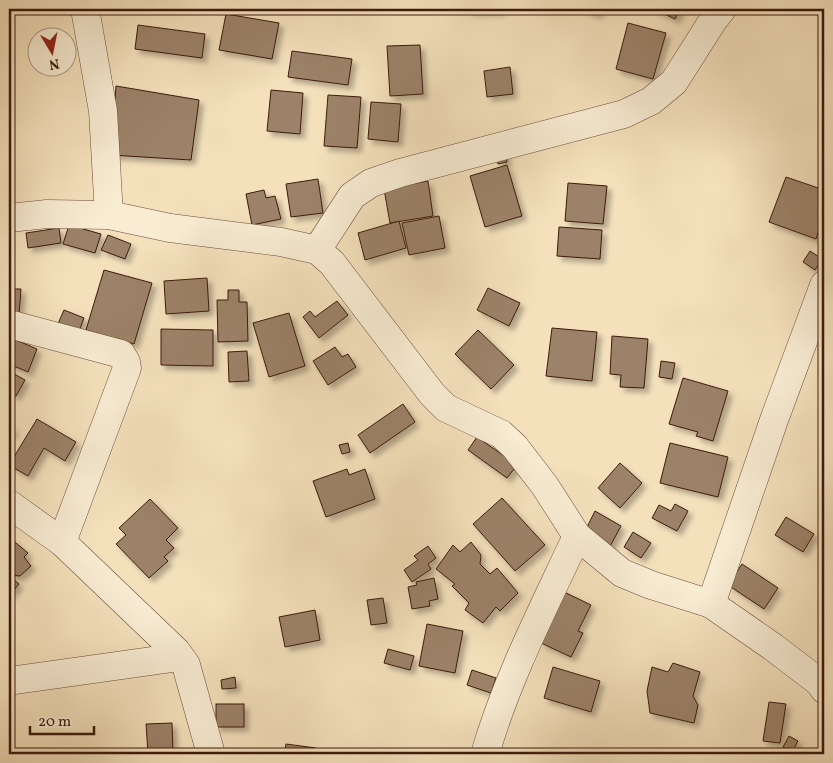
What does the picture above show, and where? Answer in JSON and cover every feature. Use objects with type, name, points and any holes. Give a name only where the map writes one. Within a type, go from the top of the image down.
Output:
[{"type":"street","points":[[85,9],[103,111],[109,215]]},
{"type":"street","points":[[316,250],[352,196],[371,183],[400,172],[624,114],[651,101],[674,82],[722,9]]},
{"type":"street","points":[[9,218],[46,214],[109,215],[170,228],[281,242],[316,250],[332,263],[432,394],[446,408],[501,434],[515,447],[545,486],[577,536],[622,573],[651,585],[711,604],[773,647],[819,682],[824,689]]},
{"type":"street","points":[[711,604],[774,420],[824,285]]},
{"type":"street","points":[[9,324],[121,354],[126,362],[127,368],[62,542]]},
{"type":"street","points":[[9,504],[62,542],[176,651],[186,665],[211,754]]},
{"type":"street","points":[[485,754],[514,674],[577,536]]},
{"type":"street","points":[[9,681],[180,658]]},
{"type":"building","points":[[470,9],[501,9],[501,11],[470,11]]},
{"type":"building","points":[[582,9],[600,9],[598,14]]},
{"type":"building","points":[[654,9],[680,9],[675,19]]},
{"type":"building","points":[[226,14],[279,23],[272,59],[219,50]]},
{"type":"building","points":[[628,23],[666,33],[653,79],[616,69]]},
{"type":"building","points":[[138,25],[205,34],[202,58],[135,49]]},
{"type":"building","points":[[420,45],[423,94],[390,96],[387,46]]},
{"type":"building","points":[[292,51],[352,59],[348,85],[288,77]]},
{"type":"building","points":[[510,67],[513,94],[487,97],[484,71]]},
{"type":"building","points":[[116,86],[199,100],[191,160],[111,155]]},
{"type":"building","points":[[271,90],[303,93],[300,134],[267,131]]},
{"type":"building","points":[[328,95],[361,97],[357,148],[324,146]]},
{"type":"building","points":[[371,102],[401,104],[398,142],[368,139]]},
{"type":"building","points":[[505,151],[507,162],[498,164],[496,153]]},
{"type":"building","points":[[507,165],[522,216],[485,227],[470,176]]},
{"type":"building","points":[[786,177],[824,190],[824,214],[816,239],[769,222]]},
{"type":"building","points":[[318,179],[323,213],[291,217],[286,184]]},
{"type":"building","points":[[428,181],[433,216],[390,223],[384,189]]},
{"type":"building","points":[[568,183],[607,186],[603,224],[565,221]]},
{"type":"building","points":[[264,190],[266,198],[275,196],[281,219],[252,225],[246,194]]},
{"type":"building","points":[[439,216],[445,248],[409,255],[402,223]]},
{"type":"building","points":[[399,221],[406,248],[365,260],[358,233]]},
{"type":"building","points":[[69,225],[101,234],[95,253],[63,244]]},
{"type":"building","points":[[559,227],[602,230],[600,259],[557,256]]},
{"type":"building","points":[[59,228],[61,243],[28,248],[26,233]]},
{"type":"building","points":[[108,235],[131,244],[125,259],[101,250]]},
{"type":"building","points":[[810,251],[822,259],[815,270],[803,262]]},
{"type":"building","points":[[104,270],[152,283],[134,344],[86,330]]},
{"type":"building","points":[[207,278],[209,311],[166,314],[164,281]]},
{"type":"building","points":[[488,288],[520,303],[509,326],[477,310]]},
{"type":"building","points":[[9,289],[21,289],[19,315],[9,315]]},
{"type":"building","points":[[228,290],[239,290],[239,302],[247,302],[248,341],[218,342],[217,300],[228,300]]},
{"type":"building","points":[[337,301],[348,315],[319,338],[303,317],[310,311],[315,317]]},
{"type":"building","points":[[64,310],[84,318],[78,334],[57,326]]},
{"type":"building","points":[[289,313],[305,366],[269,377],[253,323]]},
{"type":"building","points":[[552,328],[597,332],[592,381],[546,376]]},
{"type":"building","points":[[161,329],[213,330],[213,366],[161,365]]},
{"type":"building","points":[[478,330],[514,365],[491,389],[455,354]]},
{"type":"building","points":[[612,336],[648,339],[644,388],[620,387],[621,375],[610,374]]},
{"type":"building","points":[[9,337],[37,349],[28,372],[9,364]]},
{"type":"building","points":[[335,347],[342,357],[348,354],[356,367],[328,385],[313,361]]},
{"type":"building","points":[[247,351],[249,381],[229,382],[228,352]]},
{"type":"building","points":[[661,361],[675,363],[672,379],[659,377]]},
{"type":"building","points":[[9,371],[25,380],[16,396],[9,392]]},
{"type":"building","points":[[683,378],[728,391],[713,441],[696,436],[698,432],[669,424]]},
{"type":"building","points":[[403,404],[415,422],[370,453],[358,435]]},
{"type":"building","points":[[37,419],[76,442],[65,461],[44,448],[28,476],[9,465]]},
{"type":"building","points":[[9,425],[14,430],[9,435]]},
{"type":"building","points":[[477,437],[517,465],[507,478],[468,450]]},
{"type":"building","points":[[348,443],[350,452],[342,454],[339,445]]},
{"type":"building","points":[[670,443],[728,457],[718,497],[660,483]]},
{"type":"building","points":[[620,463],[642,483],[620,508],[598,488]]},
{"type":"building","points":[[347,469],[349,475],[365,469],[375,499],[326,517],[313,481]]},
{"type":"building","points":[[502,498],[545,545],[515,571],[473,524]]},
{"type":"building","points":[[150,499],[178,528],[166,540],[174,548],[164,557],[168,561],[149,578],[116,544],[126,535],[119,528]]},
{"type":"building","points":[[675,504],[688,511],[677,531],[652,518],[659,505],[671,511]]},
{"type":"building","points":[[595,511],[621,526],[607,552],[581,539]]},
{"type":"building","points":[[786,517],[814,534],[803,552],[775,535]]},
{"type":"building","points":[[633,532],[651,543],[641,558],[624,547]]},
{"type":"building","points":[[10,538],[28,553],[24,557],[31,566],[20,576],[9,575]]},
{"type":"building","points":[[471,542],[481,555],[480,564],[490,574],[497,568],[518,593],[500,611],[496,607],[483,623],[465,610],[469,603],[452,586],[455,584],[436,569],[453,545],[460,552]]},
{"type":"building","points":[[428,546],[436,558],[428,564],[431,569],[412,582],[404,570],[418,560],[414,556]]},
{"type":"building","points":[[742,564],[778,588],[764,609],[728,585]]},
{"type":"building","points":[[9,576],[19,584],[9,596]]},
{"type":"building","points":[[434,578],[438,599],[429,601],[430,606],[412,609],[408,587],[417,585],[416,582]]},
{"type":"building","points":[[558,589],[591,605],[578,631],[583,633],[571,657],[541,643]]},
{"type":"building","points":[[383,598],[387,623],[371,625],[367,600]]},
{"type":"building","points":[[315,610],[320,640],[285,647],[279,617]]},
{"type":"building","points":[[427,624],[463,631],[455,673],[419,666]]},
{"type":"building","points":[[388,649],[414,656],[410,670],[384,663]]},
{"type":"building","points":[[673,663],[700,672],[693,696],[698,705],[694,723],[650,713],[647,691],[652,667],[668,672]]},
{"type":"building","points":[[553,667],[600,681],[591,712],[544,698]]},
{"type":"building","points":[[472,670],[496,678],[491,693],[467,685]]},
{"type":"building","points":[[235,677],[236,688],[222,689],[221,680]]},
{"type":"building","points":[[769,702],[786,704],[780,743],[763,741]]},
{"type":"building","points":[[216,704],[244,704],[244,727],[216,727]]},
{"type":"building","points":[[172,723],[173,754],[148,754],[146,724]]},
{"type":"building","points":[[789,736],[798,741],[792,752],[783,747]]},
{"type":"building","points":[[286,744],[316,748],[315,754],[284,754]]}]
